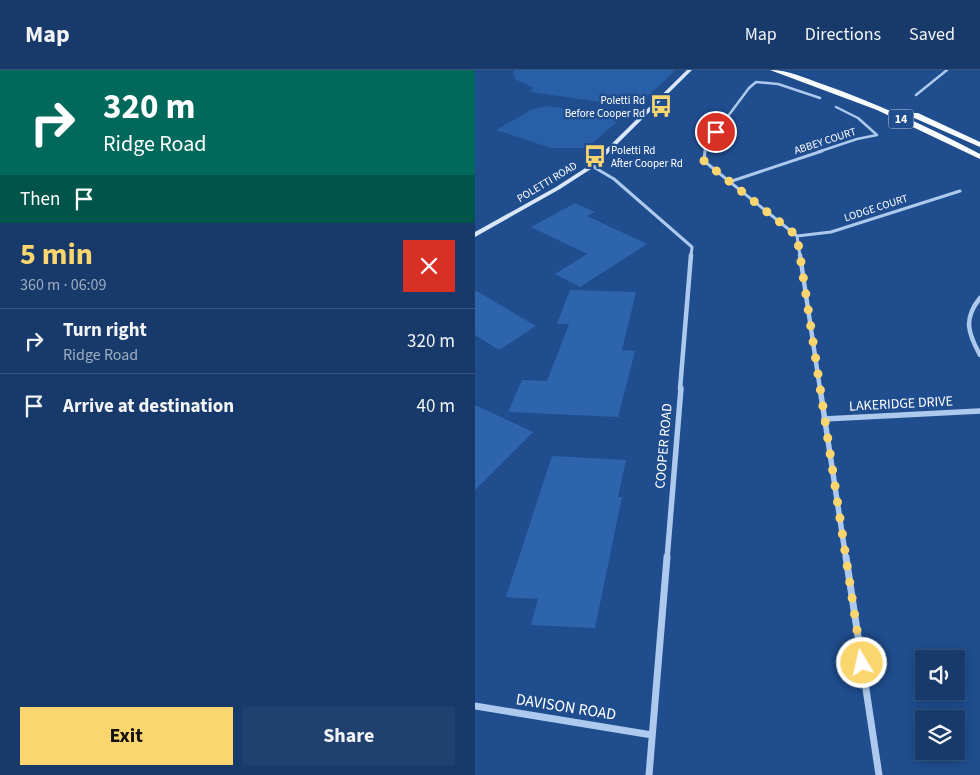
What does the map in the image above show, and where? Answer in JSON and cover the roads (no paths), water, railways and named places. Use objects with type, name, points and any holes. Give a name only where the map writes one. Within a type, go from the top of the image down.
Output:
[{"type":"highway","name":"14","points":[[773,70],[860,100],[920,127],[980,158]]},
{"type":"highway","points":[[798,70],[829,80]]},
{"type":"highway","name":"14","points":[[854,89],[980,144]]},
{"type":"main road","name":"POLETTI ROAD","points":[[475,235],[593,166],[688,72],[696,70]]},
{"type":"street","points":[[916,95],[947,70]]},
{"type":"street","points":[[820,98],[778,84],[756,82],[749,88],[705,147],[704,161],[797,236],[879,775]]},
{"type":"street","name":"ABBEY COURT","points":[[732,182],[857,139],[877,135],[859,118],[837,107]]},
{"type":"street","name":"COOPER ROAD","points":[[593,166],[614,179],[692,247],[649,775]]},
{"type":"street","name":"LODGE COURT","points":[[797,236],[831,232],[960,191]]},
{"type":"street","points":[[980,298],[971,308],[969,320],[970,338],[980,355]]},
{"type":"street","name":"LAKERIDGE DRIVE","points":[[824,419],[980,411]]},
{"type":"street","name":"DAVISON ROAD","points":[[475,706],[652,735]]},
{"type":"place","name":"Poletti Rd Before Cooper Rd","points":[[661,106]]},
{"type":"place","name":"Poletti Rd After Cooper Rd","points":[[595,156]]}]
